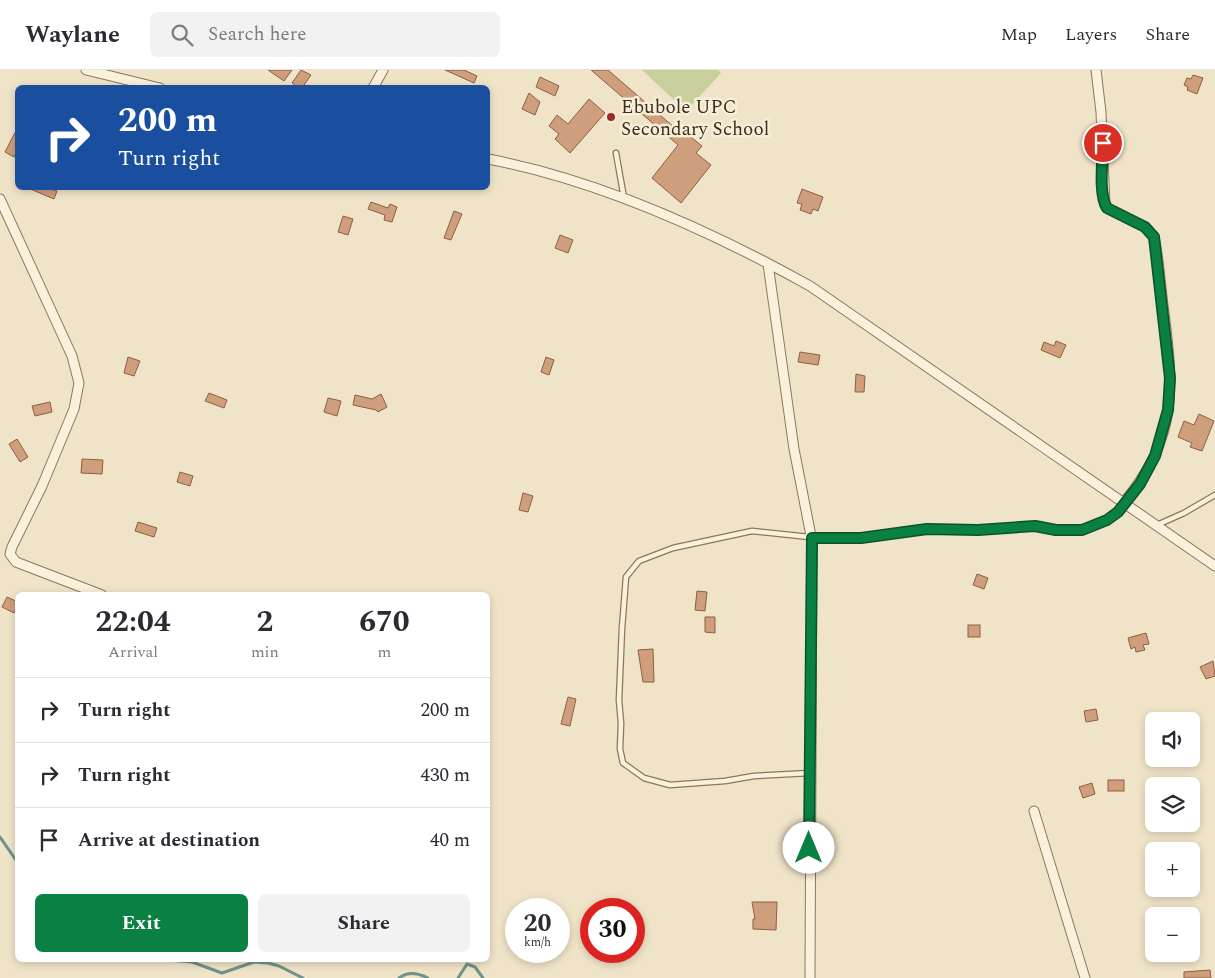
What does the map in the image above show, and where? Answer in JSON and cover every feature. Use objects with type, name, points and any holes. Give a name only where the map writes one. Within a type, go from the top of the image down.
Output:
[{"type":"street","points":[[86,70],[148,85]]},
{"type":"street","points":[[375,85],[383,70]]},
{"type":"street","points":[[1096,70],[1101,112],[1105,204],[1107,208],[1145,227],[1154,237],[1170,378],[1168,410],[1158,446],[1140,484],[1124,502]]},
{"type":"street","points":[[490,159],[535,168],[688,225],[810,286],[1215,566]]},
{"type":"street","points":[[0,199],[72,356],[79,383],[70,420],[10,554],[16,562],[94,592]]},
{"type":"street","points":[[768,264],[794,449],[812,538],[810,978]]},
{"type":"street","points":[[1034,811],[1085,978]]},
{"type":"lane","points":[[616,153],[624,200]]},
{"type":"lane","points":[[1157,525],[1184,513],[1215,495]]},
{"type":"lane","points":[[810,773],[754,776],[687,785],[656,783],[632,770],[620,758],[621,723],[619,700],[626,577],[640,561],[673,548],[752,531],[812,538],[861,538],[927,529],[978,530],[1035,526],[1056,530],[1082,530],[1107,520],[1118,512],[1124,502]]},
{"type":"green space","points":[[642,70],[718,70],[721,73],[686,111]]},
{"type":"building","points":[[268,70],[292,70],[284,81]]},
{"type":"building","points":[[301,70],[311,75],[304,85],[295,85],[292,83]]},
{"type":"building","points":[[445,70],[464,70],[477,76],[474,83]]},
{"type":"building","points":[[591,70],[608,70],[675,128],[677,126],[702,146],[696,153],[711,165],[681,203],[652,178],[678,145]]},
{"type":"building","points":[[1193,75],[1203,78],[1197,94],[1187,90],[1188,87],[1184,85],[1187,78],[1191,79]]},
{"type":"building","points":[[540,77],[559,86],[555,96],[536,87]]},
{"type":"building","points":[[529,93],[540,102],[535,115],[522,109]]},
{"type":"building","points":[[589,99],[605,113],[570,153],[555,139],[559,134],[549,126],[557,115],[568,124]]},
{"type":"building","points":[[15,133],[14,157],[5,152]]},
{"type":"building","points":[[802,189],[823,197],[818,211],[813,209],[811,214],[800,210],[802,204],[797,203]]},
{"type":"building","points":[[33,190],[57,191],[54,199]]},
{"type":"building","points":[[371,202],[388,208],[390,204],[397,207],[392,222],[384,220],[385,215],[368,209]]},
{"type":"building","points":[[454,211],[462,214],[451,240],[444,238]]},
{"type":"building","points":[[343,216],[353,219],[348,235],[338,232]]},
{"type":"building","points":[[560,235],[573,240],[568,253],[555,248]]},
{"type":"building","points":[[1056,341],[1066,345],[1060,358],[1041,350],[1044,342],[1054,346]]},
{"type":"building","points":[[800,352],[820,355],[818,365],[798,362]]},
{"type":"building","points":[[128,357],[140,361],[134,376],[124,373]]},
{"type":"building","points":[[546,357],[554,360],[549,375],[541,372]]},
{"type":"building","points":[[856,374],[865,376],[864,392],[855,392]]},
{"type":"building","points":[[209,393],[227,400],[224,408],[205,401]]},
{"type":"building","points":[[381,394],[387,407],[378,412],[353,405],[355,395],[372,399]]},
{"type":"building","points":[[328,398],[341,401],[337,416],[324,412]]},
{"type":"building","points":[[50,402],[52,412],[35,416],[32,406]]},
{"type":"building","points":[[1199,414],[1214,421],[1202,451],[1190,447],[1192,443],[1178,437],[1184,421],[1194,425]]},
{"type":"building","points":[[17,439],[28,457],[20,462],[9,444]]},
{"type":"building","points":[[82,459],[103,460],[102,474],[81,473]]},
{"type":"building","points":[[180,472],[193,476],[190,486],[177,482]]},
{"type":"building","points":[[523,493],[533,496],[528,512],[519,510]]},
{"type":"building","points":[[138,522],[157,528],[154,537],[135,531]]},
{"type":"building","points":[[977,574],[988,578],[984,589],[973,585]]},
{"type":"building","points":[[697,591],[707,592],[705,611],[695,610]]},
{"type":"building","points":[[7,597],[15,601],[14,613],[2,607]]},
{"type":"building","points":[[705,617],[715,617],[715,633],[705,632]]},
{"type":"building","points":[[968,625],[980,625],[980,637],[968,637]]},
{"type":"building","points":[[1146,633],[1149,644],[1143,645],[1145,650],[1136,652],[1135,647],[1131,649],[1128,638]]},
{"type":"building","points":[[653,649],[654,682],[643,682],[638,650]]},
{"type":"building","points":[[1213,661],[1215,676],[1206,679],[1200,667]]},
{"type":"building","points":[[568,697],[576,699],[570,726],[561,724]]},
{"type":"building","points":[[1096,709],[1098,720],[1086,722],[1084,711]]},
{"type":"building","points":[[1108,780],[1124,780],[1124,791],[1108,791]]},
{"type":"building","points":[[1092,783],[1095,794],[1083,798],[1079,787]]},
{"type":"building","points":[[752,902],[777,902],[776,930],[753,929],[753,919],[755,919]]},
{"type":"building","points":[[1210,970],[1211,978],[1184,978],[1184,972]]},
{"type":"waterway","points":[[0,837],[15,859]]},
{"type":"waterway","points":[[192,962],[222,973],[254,962]]},
{"type":"waterway","points":[[254,962],[279,966],[303,978]]},
{"type":"waterway","points":[[458,978],[467,964],[475,967],[483,978]]},
{"type":"waterway","points":[[399,978],[406,974],[421,975],[428,978]]},
{"type":"place","name":"Ebubole UPC Secondary School","points":[[611,117]]},
{"type":"route","points":[[809,848],[812,538],[861,538],[927,529],[978,530],[1035,526],[1056,530],[1082,530],[1094,527],[1118,512],[1140,484],[1155,456],[1171,396],[1168,344],[1157,252],[1154,237],[1145,227],[1107,208],[1105,204],[1102,184],[1103,143]]}]
